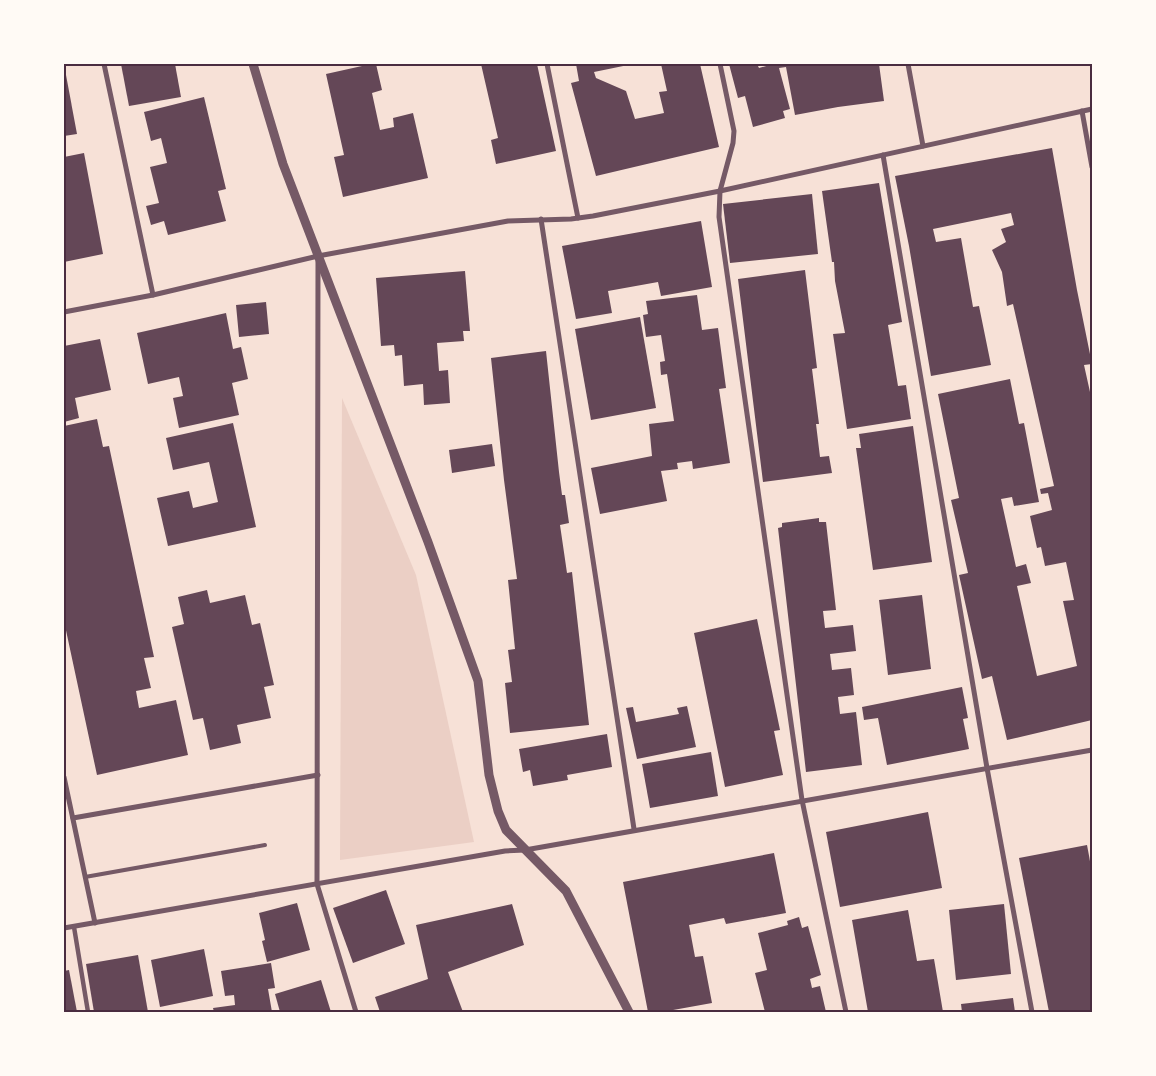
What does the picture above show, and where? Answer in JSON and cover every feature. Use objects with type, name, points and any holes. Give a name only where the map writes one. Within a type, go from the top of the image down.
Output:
[{"type":"street","points":[[104,64],[153,295]]},
{"type":"street","points":[[253,64],[283,164],[428,542],[478,681],[489,775],[498,811],[506,830],[566,891],[629,1012]]},
{"type":"street","points":[[547,64],[578,218]]},
{"type":"street","points":[[720,64],[734,131],[720,190],[719,217],[802,800],[846,1012]]},
{"type":"street","points":[[908,64],[923,146]]},
{"type":"street","points":[[64,312],[153,295],[318,256],[508,221],[578,218],[720,190],[1092,109]]},
{"type":"street","points":[[1082,111],[1092,168]]},
{"type":"street","points":[[882,155],[987,768],[1032,1012]]},
{"type":"street","points":[[541,219],[634,829]]},
{"type":"street","points":[[318,256],[317,884],[356,1012]]},
{"type":"street","points":[[64,928],[505,851],[525,850],[634,829],[1092,750]]},
{"type":"street","points":[[73,818],[318,775]]},
{"type":"street","points":[[64,777],[96,923]]},
{"type":"street","points":[[74,927],[88,1012]]},
{"type":"lane","points":[[85,877],[264,845]]},
{"type":"shaded area","points":[[342,398],[416,575],[474,842],[340,860]]},
{"type":"building","points":[[121,64],[175,64],[181,97],[129,106]]},
{"type":"building","points":[[376,64],[382,90],[372,93],[380,130],[394,127],[393,118],[413,113],[428,178],[343,197],[334,157],[344,155],[326,74]]},
{"type":"building","points":[[481,64],[537,64],[556,151],[496,164],[491,140],[498,138]]},
{"type":"building","points":[[576,64],[633,64],[594,72],[596,78],[626,91],[635,119],[664,113],[659,92],[667,91],[661,64],[700,64],[719,147],[596,176],[571,83],[579,81]]},
{"type":"building","points":[[729,64],[757,64],[759,68],[773,64],[879,64],[884,101],[795,115],[786,67],[779,68],[790,109],[783,111],[785,118],[753,127],[745,96],[738,98]]},
{"type":"building","points":[[66,75],[77,134],[64,136],[64,76]]},
{"type":"building","points":[[204,97],[226,189],[218,191],[226,221],[168,235],[164,221],[151,225],[146,206],[159,203],[150,167],[167,163],[161,138],[151,141],[144,112]]},
{"type":"building","points":[[1052,148],[1092,364],[1084,365],[1092,401],[1092,720],[1007,740],[992,676],[982,679],[959,575],[968,573],[951,500],[959,498],[938,394],[1010,379],[1019,424],[1024,423],[1039,502],[1014,506],[1012,497],[1001,499],[1016,567],[1026,564],[1031,583],[1017,586],[1037,676],[1077,666],[1063,601],[1074,600],[1066,562],[1045,566],[1041,547],[1037,548],[1030,516],[1052,510],[1048,493],[1041,494],[1040,489],[1054,486],[1013,304],[1007,306],[1002,272],[992,250],[1006,242],[1001,229],[1014,225],[1011,213],[933,229],[936,242],[961,238],[973,307],[979,306],[991,365],[931,376],[895,176]]},
{"type":"building","points":[[84,153],[103,254],[64,262],[64,157]]},
{"type":"building","points":[[879,183],[902,322],[888,325],[898,386],[906,385],[911,419],[847,429],[833,334],[845,333],[835,281],[834,262],[832,262],[822,191]]},
{"type":"building","points":[[812,194],[818,254],[730,263],[723,204]]},
{"type":"building","points":[[701,221],[712,287],[661,296],[658,282],[608,291],[612,313],[576,319],[562,246]]},
{"type":"building","points":[[805,270],[817,368],[812,369],[819,424],[816,424],[820,457],[829,456],[832,473],[763,482],[738,279]]},
{"type":"building","points":[[465,271],[470,331],[463,331],[464,341],[437,343],[439,371],[448,370],[450,403],[424,405],[423,384],[404,386],[402,355],[395,356],[394,345],[381,346],[376,278]]},
{"type":"building","points":[[697,295],[702,330],[718,328],[726,388],[719,389],[730,463],[693,469],[692,461],[677,463],[678,469],[661,471],[667,501],[600,514],[591,468],[652,456],[649,424],[674,421],[667,374],[661,375],[660,362],[665,361],[661,335],[646,337],[643,315],[648,314],[646,301]]},
{"type":"building","points":[[266,302],[269,334],[239,337],[236,305]]},
{"type":"building","points":[[226,313],[233,349],[241,347],[248,379],[232,383],[239,415],[179,428],[173,398],[183,396],[179,377],[148,384],[137,333]]},
{"type":"building","points":[[640,317],[656,408],[591,420],[575,329]]},
{"type":"building","points":[[100,339],[111,390],[75,398],[79,418],[64,422],[64,346]]},
{"type":"building","points":[[546,351],[562,495],[565,495],[569,523],[560,525],[567,573],[572,572],[589,725],[510,733],[505,683],[512,682],[508,650],[515,649],[508,580],[517,579],[491,358]]},
{"type":"building","points":[[97,419],[103,447],[109,446],[154,657],[144,658],[151,688],[136,691],[139,708],[176,700],[188,755],[97,775],[64,621],[64,426]]},
{"type":"building","points":[[233,423],[256,527],[168,546],[157,498],[189,491],[193,508],[218,502],[209,462],[173,470],[166,438]]},
{"type":"building","points":[[913,426],[932,562],[873,570],[856,448],[861,448],[859,434]]},
{"type":"building","points":[[492,444],[495,466],[452,473],[449,450]]},
{"type":"building","points":[[819,518],[819,522],[826,522],[836,610],[823,611],[825,628],[853,625],[856,651],[830,654],[832,670],[851,668],[854,695],[838,697],[840,714],[856,712],[862,765],[806,772],[778,528],[782,527],[782,523]]},
{"type":"building","points":[[207,590],[210,603],[245,595],[252,625],[260,623],[274,685],[264,687],[271,718],[237,725],[241,743],[210,750],[203,718],[193,720],[172,627],[184,624],[178,597]]},
{"type":"building","points":[[922,595],[931,669],[888,675],[879,600]]},
{"type":"building","points":[[757,619],[780,730],[774,731],[783,775],[725,787],[694,633]]},
{"type":"building","points":[[962,687],[968,718],[963,719],[969,749],[887,765],[878,718],[864,720],[862,707]]},
{"type":"building","points":[[687,706],[696,747],[637,759],[626,708],[633,707],[636,722],[679,714],[677,708]]},
{"type":"building","points":[[607,734],[612,767],[567,775],[568,780],[533,786],[530,770],[523,772],[519,749]]},
{"type":"building","points":[[711,752],[718,796],[650,808],[642,764]]},
{"type":"building","points":[[928,812],[942,888],[840,907],[826,832]]},
{"type":"building","points":[[1087,845],[1092,872],[1092,1012],[1049,1012],[1019,858]]},
{"type":"building","points":[[774,853],[786,913],[726,924],[724,918],[689,925],[695,957],[703,956],[712,1003],[662,1012],[648,1012],[623,882]]},
{"type":"building","points":[[386,890],[405,944],[353,963],[333,908]]},
{"type":"building","points":[[297,903],[310,950],[267,962],[262,941],[265,940],[259,913]]},
{"type":"building","points":[[512,904],[524,945],[448,972],[463,1012],[380,1012],[375,997],[428,979],[416,925]]},
{"type":"building","points":[[1004,904],[1011,974],[956,980],[949,910]]},
{"type":"building","points":[[908,910],[917,961],[934,959],[943,1012],[868,1012],[852,920]]},
{"type":"building","points":[[799,917],[802,928],[808,926],[821,975],[810,979],[812,988],[820,986],[826,1012],[765,1012],[755,973],[767,970],[758,933],[788,925],[787,921]]},
{"type":"building","points":[[204,949],[213,996],[160,1007],[151,960]]},
{"type":"building","points":[[138,955],[148,1012],[94,1012],[86,964]]},
{"type":"building","points":[[271,963],[275,988],[268,989],[272,1012],[214,1012],[213,1008],[235,1005],[234,995],[225,996],[221,971]]},
{"type":"building","points":[[69,970],[77,1012],[64,1012],[64,971]]},
{"type":"building","points":[[321,980],[331,1012],[280,1012],[275,994]]},
{"type":"building","points":[[1013,998],[1015,1012],[962,1012],[961,1004]]}]
